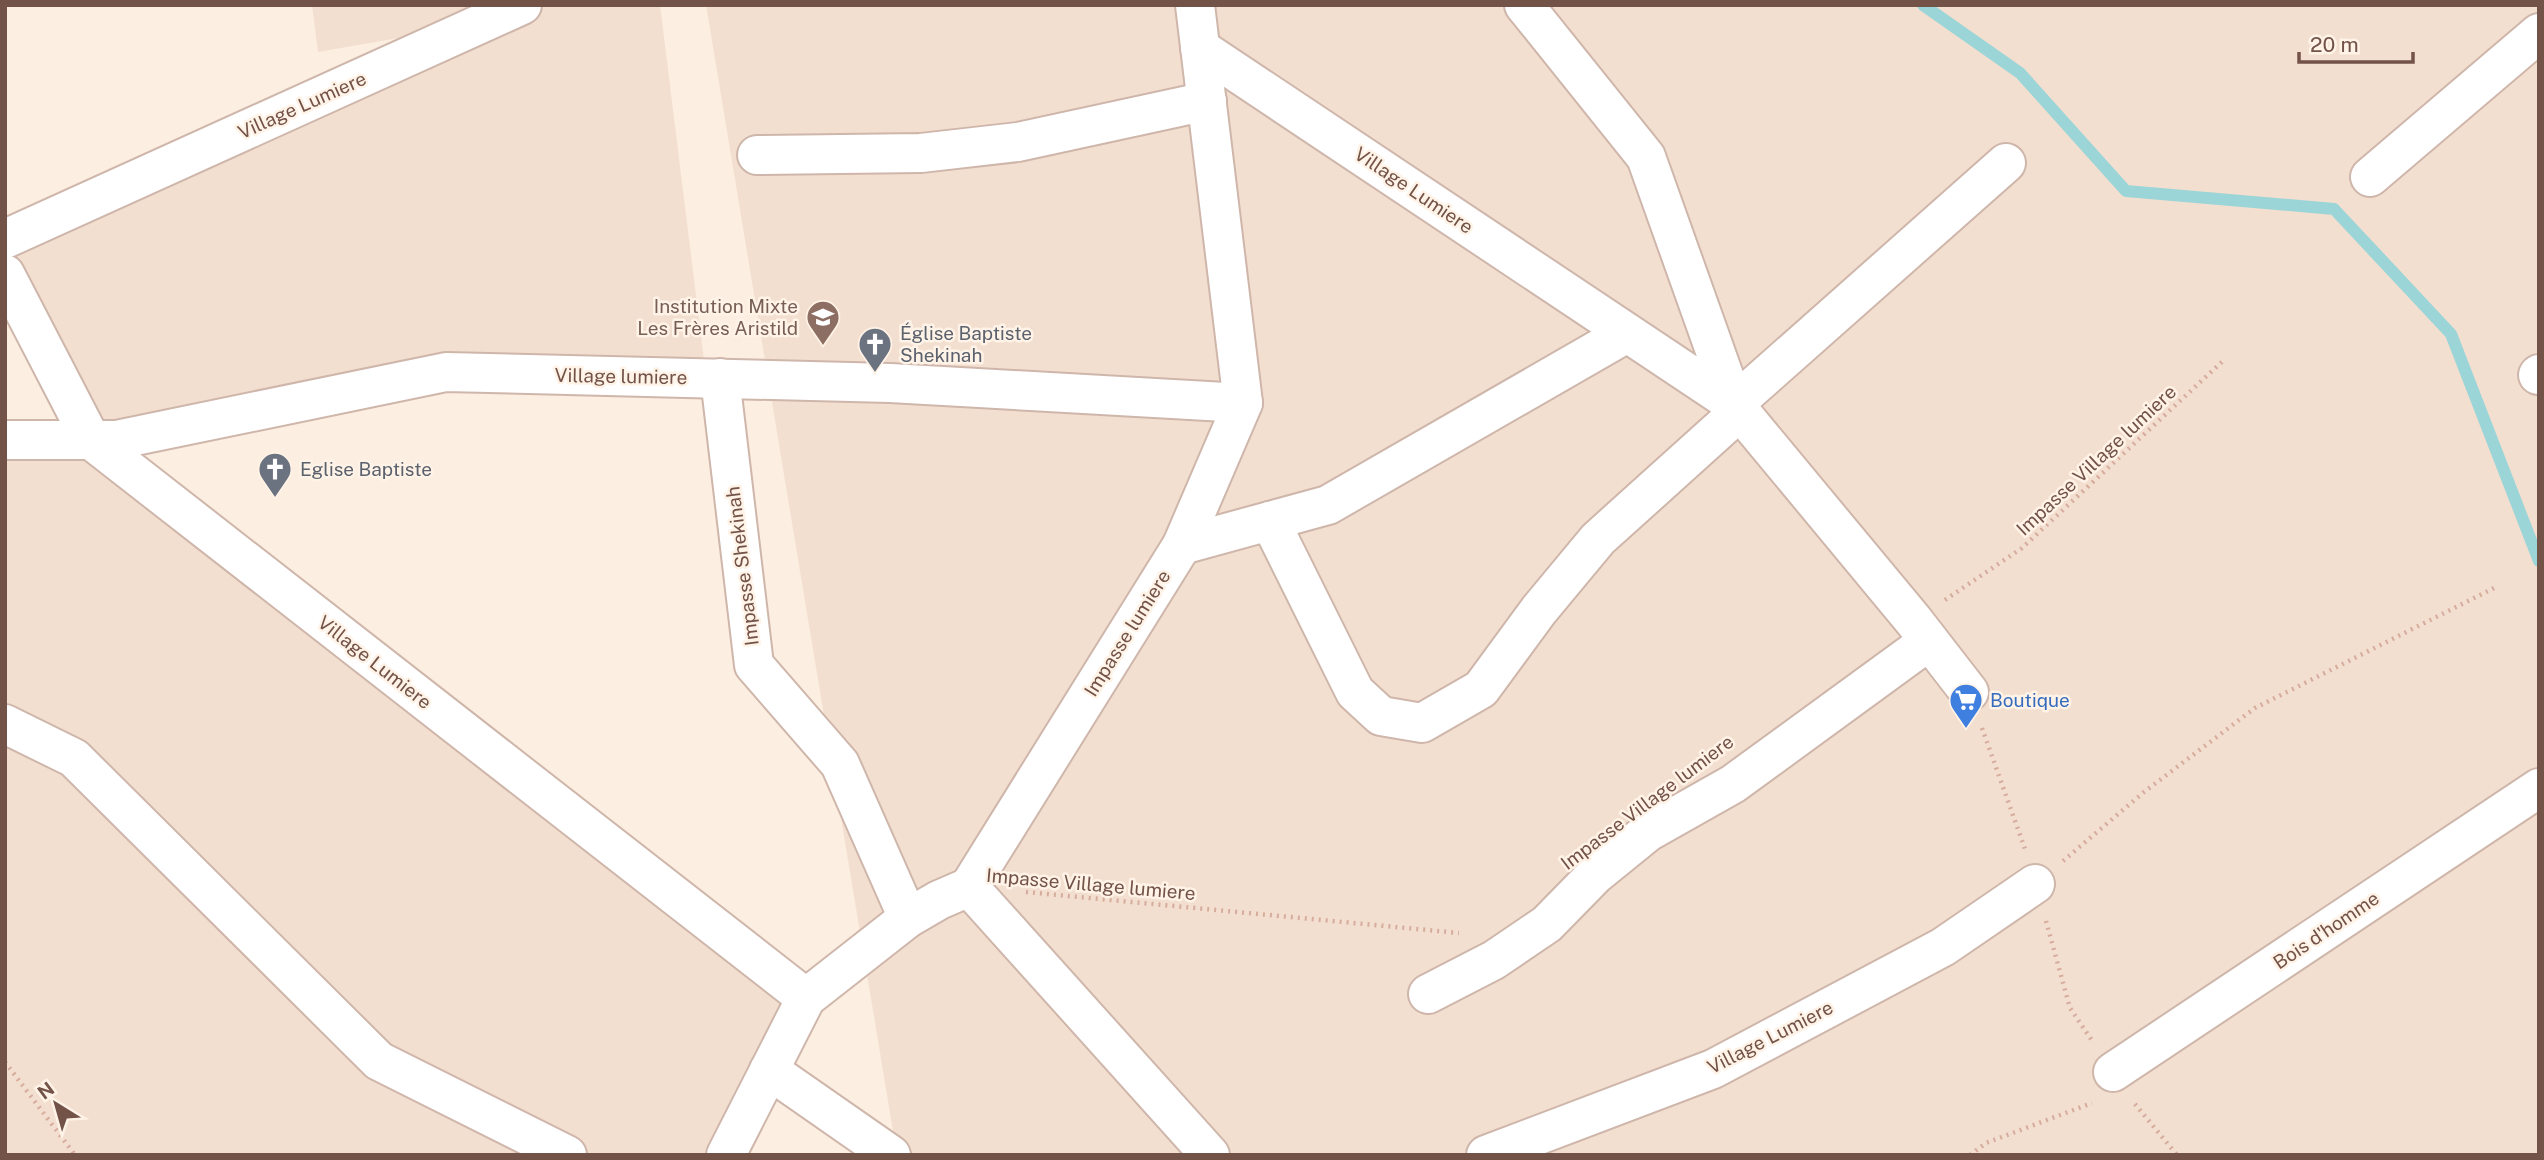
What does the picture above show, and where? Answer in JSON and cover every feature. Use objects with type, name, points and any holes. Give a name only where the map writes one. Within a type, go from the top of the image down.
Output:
[{"type":"street","name":"Village Lumiere","points":[[5,239],[522,5]]},
{"type":"street","points":[[1195,5],[1243,403]]},
{"type":"street","name":"Village Lumiere","points":[[1524,5],[1646,157],[1737,407]]},
{"type":"street","points":[[2371,177],[2539,33]]},
{"type":"street","name":"Village Lumiere","points":[[1200,48],[1737,407],[1969,692]]},
{"type":"street","points":[[757,155],[921,153],[1018,142],[1207,101]]},
{"type":"street","points":[[1270,521],[1355,692],[1381,716],[1422,723],[1481,689],[1539,610],[1598,539],[1737,407],[2006,163]]},
{"type":"street","name":"Village Lumiere","points":[[5,274],[91,440],[806,998]]},
{"type":"street","points":[[1182,545],[1328,505],[1628,333]]},
{"type":"street","name":"Village lumiere","points":[[5,440],[116,440],[446,372],[890,383],[1243,403]]},
{"type":"street","name":"Impasse Shekinah","points":[[720,378],[754,665],[840,764],[908,918]]},
{"type":"street","name":"Impasse lumiere","points":[[969,887],[1182,545],[1243,403]]},
{"type":"street","points":[[1428,994],[1494,960],[1547,924],[1595,876],[1648,832],[1733,784],[1922,631]]},
{"type":"street","points":[[5,724],[74,758],[379,1061],[567,1155]]},
{"type":"street","name":"Bois d'homme","points":[[2119,1081],[2539,788]]},
{"type":"street","name":"Village Lumiere","points":[[1486,1155],[1713,1069],[1943,947],[2035,884]]},
{"type":"street","points":[[726,1155],[806,998],[908,918],[969,887],[1210,1155]]},
{"type":"street","points":[[769,1070],[891,1155]]},
{"type":"path","name":"Impasse Village lumiere","points":[[1922,631],[2022,548],[2225,359]]},
{"type":"path","points":[[2035,884],[2144,792],[2255,708],[2494,588]]},
{"type":"path","points":[[1969,692],[2027,855],[2070,1008],[2119,1081],[2177,1155]]},
{"type":"path","name":"Impasse Village lumiere","points":[[969,887],[1463,934]]},
{"type":"path","points":[[5,1062],[75,1155]]},
{"type":"path","points":[[1970,1155],[1986,1143],[2119,1081]]},
{"type":"shaded area","points":[[312,5],[521,5],[479,24],[318,52]]},
{"type":"shaded area","points":[[546,5],[660,5],[704,360],[94,433],[5,248],[293,94]]},
{"type":"shaded area","points":[[706,5],[2539,5],[2539,1155],[897,1155]]},
{"type":"shaded area","points":[[88,455],[796,1001],[720,1155],[5,1155],[5,457]]},
{"type":"waterway","points":[[1923,5],[2020,73],[2126,191],[2334,209],[2451,334],[2539,561]]},
{"type":"place","name":"Institution Mixte Les Frères Aristild","points":[[823,347]]},
{"type":"place","name":"Église Baptiste Shekinah","points":[[875,374]]},
{"type":"place","name":"Eglise Baptiste","points":[[275,499]]},
{"type":"place","name":"Boutique","points":[[1966,730]]}]
